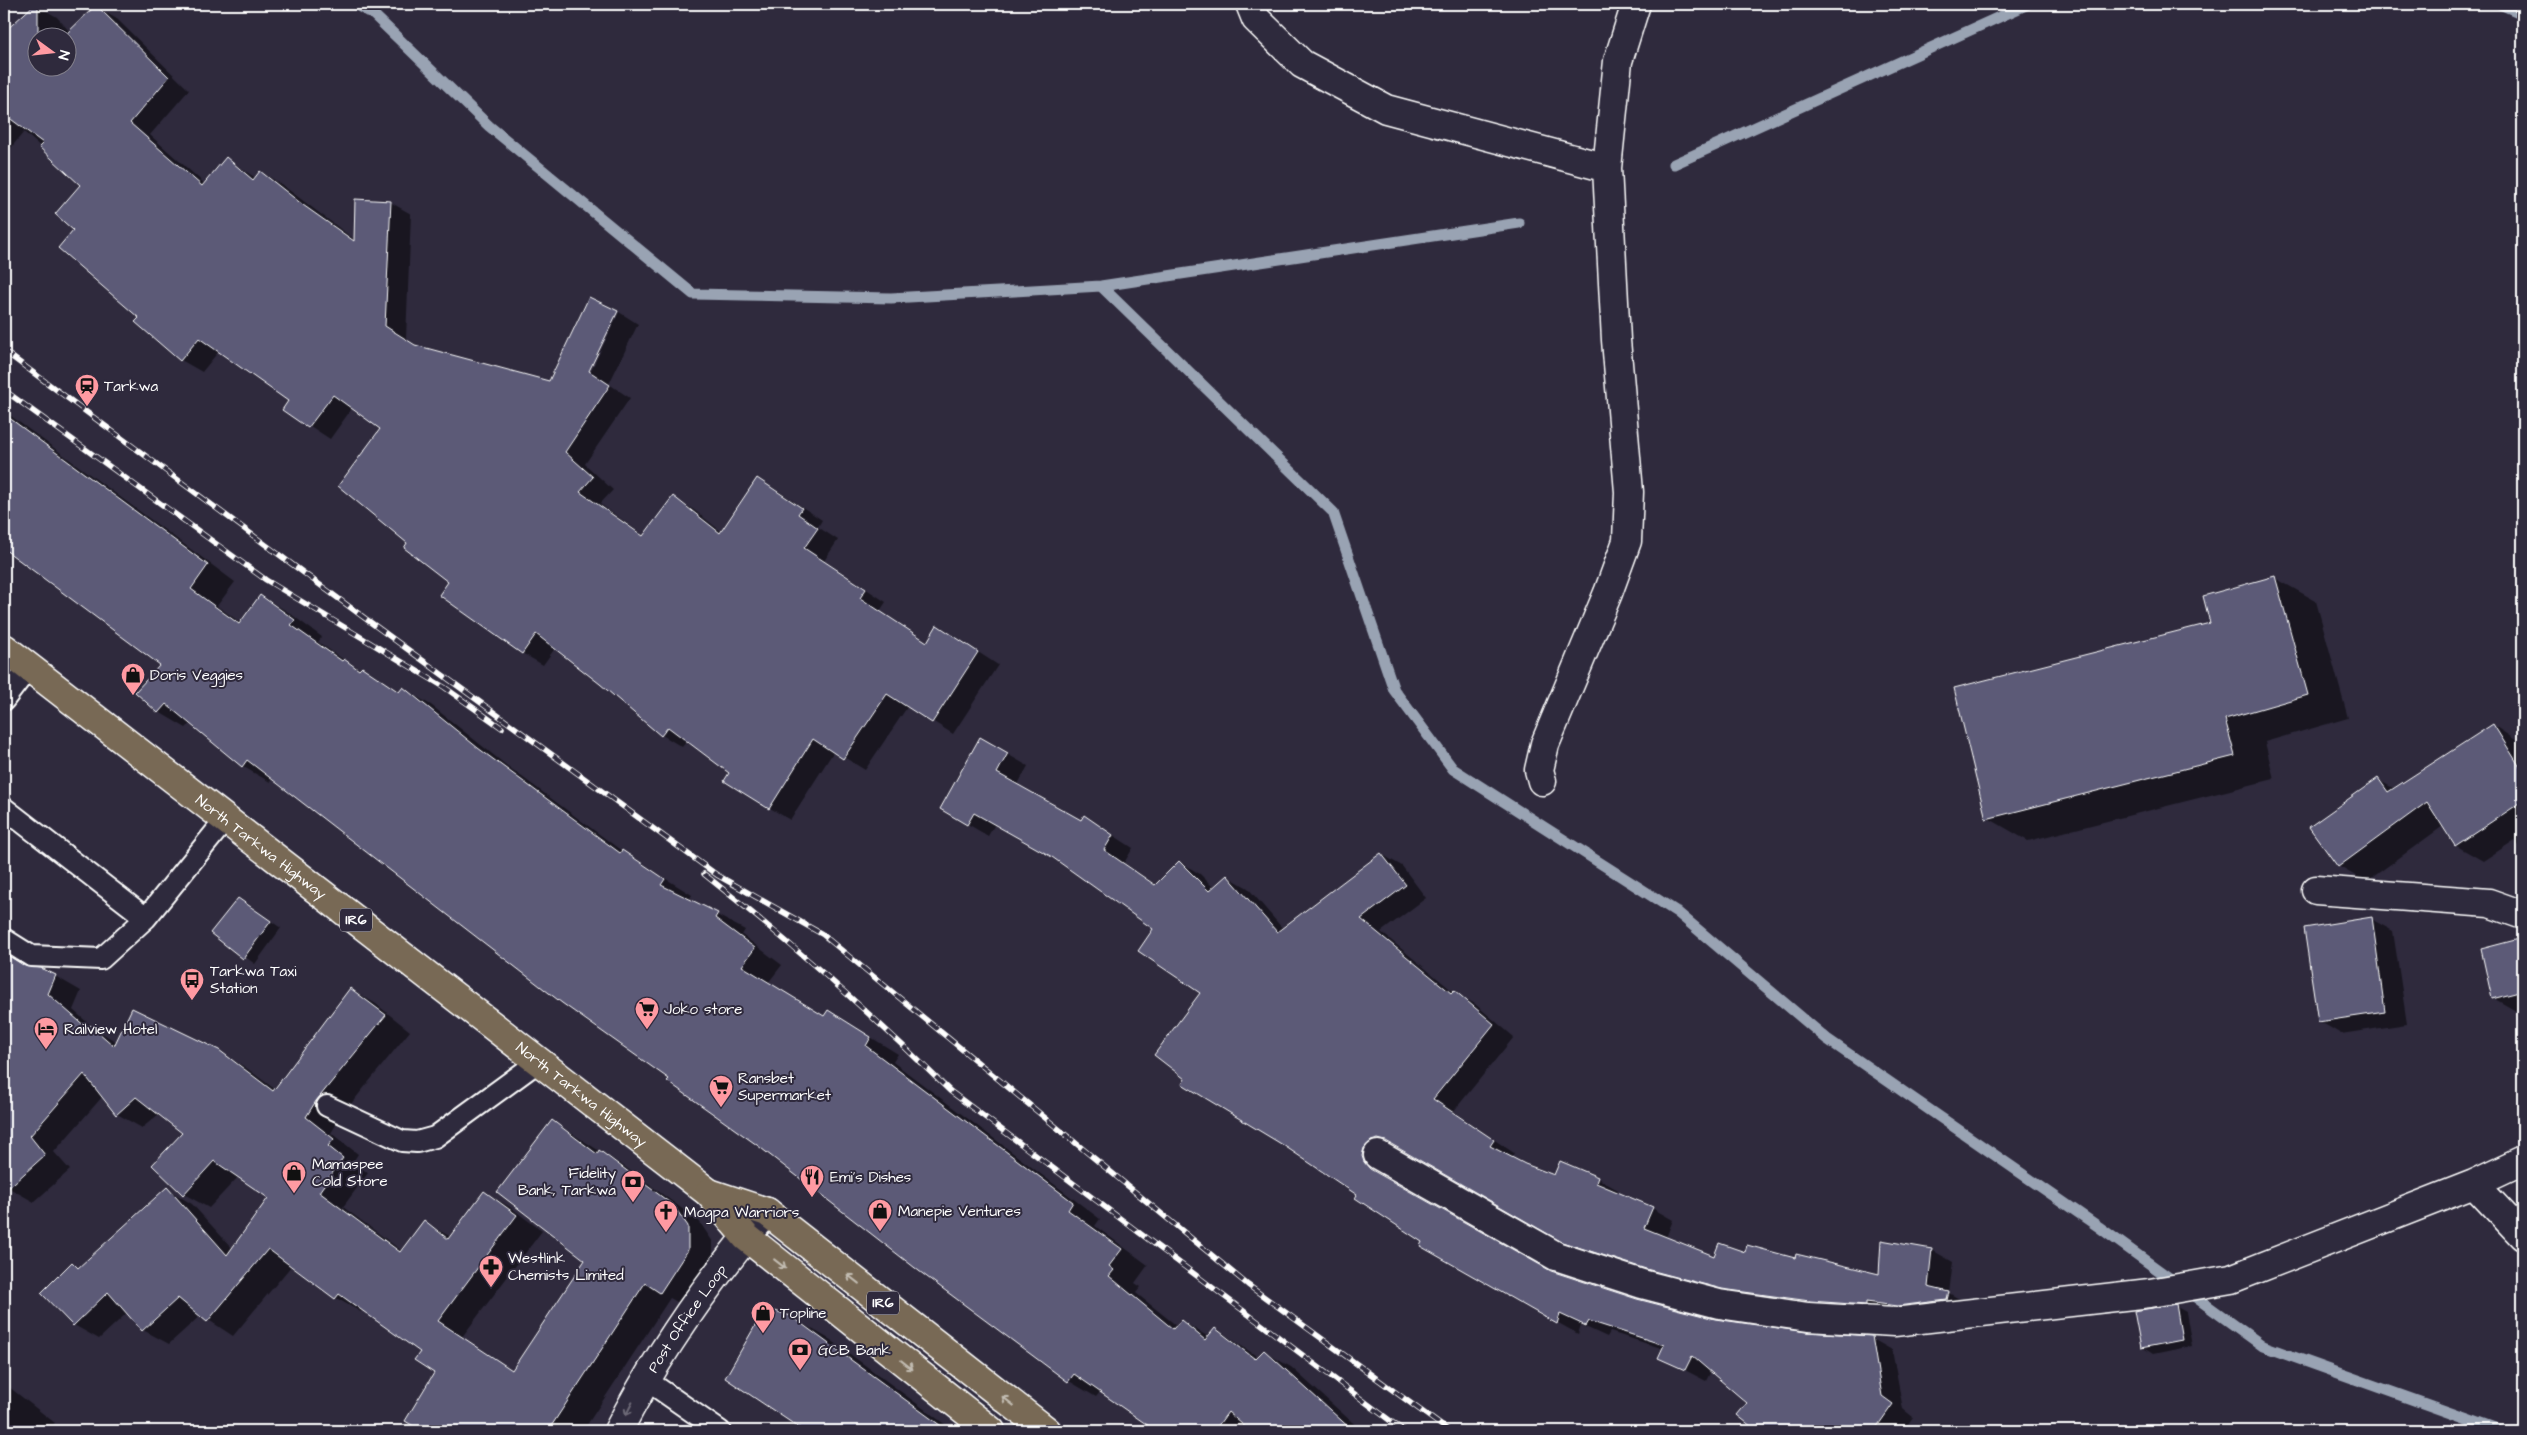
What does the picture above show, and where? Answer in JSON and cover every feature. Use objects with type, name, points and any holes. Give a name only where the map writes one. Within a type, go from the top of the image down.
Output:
[{"type":"main road","name":"North Tarkwa Highway","points":[[4,648],[709,1192],[746,1237],[991,1431]]},
{"type":"main road","name":"North Tarkwa Highway","points":[[709,1192],[768,1212],[1047,1431]]},
{"type":"street","points":[[1250,4],[1256,19],[1302,64],[1386,110],[1607,168]]},
{"type":"street","points":[[1542,781],[1539,770],[1545,744],[1608,593],[1627,541],[1629,492],[1616,340],[1607,168],[1618,61],[1636,4]]},
{"type":"street","points":[[2316,890],[2489,903],[2523,915]]},
{"type":"street","points":[[1378,1156],[1556,1256],[1642,1284],[1719,1304],[1808,1317],[1894,1322],[2150,1294],[2231,1279],[2474,1184],[2523,1161]]},
{"type":"street","points":[[2474,1184],[2523,1236]]},
{"type":"street","name":"Post Office Loop","points":[[618,1431],[645,1379],[746,1237],[768,1212]]},
{"type":"lane","points":[[4,700],[29,667]]},
{"type":"lane","points":[[4,808],[146,918]]},
{"type":"lane","points":[[4,939],[31,956],[101,959],[146,918],[226,819]]},
{"type":"lane","points":[[328,1106],[402,1141],[417,1142],[435,1137],[539,1061]]},
{"type":"lane","points":[[645,1379],[720,1431]]},
{"type":"building","points":[[35,4],[38,4],[38,28],[28,28],[28,78],[78,78],[78,28],[72,28],[96,5],[169,77],[130,123],[202,186],[226,157],[253,180],[260,171],[303,205],[354,241],[355,199],[391,201],[385,326],[415,345],[549,381],[589,297],[618,311],[589,371],[610,385],[565,452],[593,477],[580,492],[643,536],[673,496],[720,533],[757,478],[802,508],[798,514],[818,528],[804,548],[866,589],[860,598],[927,642],[937,625],[978,652],[932,723],[887,694],[843,759],[813,739],[769,809],[724,781],[729,773],[668,727],[661,736],[600,684],[536,634],[522,654],[439,595],[448,582],[404,548],[407,543],[338,486],[380,429],[333,395],[308,428],[282,410],[288,401],[199,338],[180,361],[135,322],[139,318],[58,248],[73,230],[55,214],[80,185],[39,147],[43,143],[4,114],[4,32]]},
{"type":"building","points":[[4,414],[208,565],[191,589],[239,624],[260,595],[295,620],[291,625],[342,661],[344,659],[359,670],[362,667],[399,692],[403,687],[478,748],[620,853],[622,850],[665,879],[661,885],[718,913],[715,918],[755,948],[742,966],[824,1016],[828,1010],[871,1037],[866,1046],[1073,1202],[1068,1210],[1122,1249],[1109,1266],[1114,1270],[1109,1276],[1173,1329],[1181,1320],[1205,1340],[1215,1328],[1255,1359],[1264,1350],[1353,1431],[1250,1431],[1228,1412],[1214,1431],[1156,1431],[1074,1374],[1068,1382],[919,1271],[757,1145],[667,1081],[669,1079],[562,1003],[247,760],[242,767],[166,704],[158,713],[135,692],[160,665],[4,549]]},
{"type":"building","points":[[2275,576],[2308,695],[2225,719],[2235,756],[1986,819],[1954,688],[2210,623],[2203,596]]},
{"type":"building","points":[[2493,724],[2523,772],[2523,801],[2455,846],[2427,802],[2338,867],[2309,827],[2378,778],[2388,792]]},
{"type":"building","points":[[980,737],[1008,753],[997,773],[1081,820],[1084,815],[1113,835],[1104,850],[1155,885],[1179,861],[1209,891],[1227,875],[1277,932],[1381,853],[1406,885],[1361,919],[1451,993],[1454,990],[1494,1024],[1433,1099],[1494,1140],[1490,1146],[1525,1164],[1554,1175],[1560,1161],[1598,1177],[1596,1183],[1653,1207],[1644,1228],[1714,1256],[1719,1243],[1745,1252],[1747,1245],[1795,1258],[1796,1254],[1879,1274],[1881,1240],[1932,1249],[1928,1287],[1949,1292],[1947,1300],[1897,1306],[1866,1302],[1866,1305],[1810,1301],[1722,1289],[1646,1269],[1562,1242],[1386,1141],[1378,1139],[1371,1141],[1364,1148],[1362,1156],[1370,1169],[1551,1271],[1637,1299],[1715,1319],[1806,1332],[1872,1336],[1882,1396],[1893,1404],[1874,1431],[1757,1431],[1737,1415],[1747,1403],[1692,1356],[1685,1370],[1658,1358],[1664,1345],[1589,1321],[1586,1326],[1560,1314],[1557,1324],[1420,1246],[1422,1242],[1355,1198],[1357,1195],[1283,1145],[1182,1084],[1185,1079],[1154,1055],[1200,993],[1138,951],[1153,929],[1052,857],[974,813],[967,825],[940,809]]},
{"type":"building","points":[[238,898],[271,921],[243,959],[210,933]]},
{"type":"building","points":[[2372,917],[2385,1012],[2318,1022],[2304,928]]},
{"type":"building","points":[[2523,938],[2523,991],[2492,999],[2481,949]]},
{"type":"building","points":[[4,953],[25,966],[41,968],[56,975],[48,994],[87,1028],[90,1025],[114,1046],[132,1008],[219,1050],[273,1091],[350,988],[386,1015],[316,1101],[306,1117],[334,1139],[328,1146],[343,1158],[319,1192],[400,1252],[424,1220],[448,1239],[484,1191],[517,1215],[438,1321],[512,1370],[585,1260],[497,1192],[552,1120],[597,1154],[599,1150],[673,1205],[688,1226],[688,1250],[660,1293],[645,1283],[548,1431],[422,1431],[405,1421],[434,1373],[414,1360],[420,1352],[339,1294],[335,1299],[268,1249],[207,1322],[178,1298],[142,1331],[108,1292],[73,1326],[41,1293],[72,1262],[78,1268],[167,1187],[227,1255],[268,1198],[214,1161],[183,1195],[152,1165],[182,1133],[136,1097],[116,1115],[84,1074],[30,1136],[45,1155],[4,1192]]},
{"type":"building","points":[[2176,1304],[2182,1340],[2141,1348],[2134,1311]]},
{"type":"building","points":[[775,1311],[791,1316],[948,1431],[804,1431],[725,1378],[759,1319],[767,1312]]},
{"type":"waterway","points":[[355,4],[374,15],[489,126],[693,294],[891,298],[1101,286],[1519,223]]},
{"type":"waterway","points":[[1674,164],[2028,4]]},
{"type":"waterway","points":[[2500,4],[2523,14]]},
{"type":"waterway","points":[[1101,286],[1333,512],[1394,690],[1453,769],[1677,912],[1827,1039],[2099,1227],[2263,1346],[2501,1431]]},
{"type":"railway","points":[[4,351],[366,619],[717,875],[822,934],[1248,1285],[1449,1431]]},
{"type":"railway","points":[[4,390],[266,580],[444,687],[502,728]]},
{"type":"railway","points":[[704,874],[830,979],[950,1091],[1404,1431]]},
{"type":"place","name":"Tarkwa","points":[[87,407]]},
{"type":"place","name":"Doris Veggies","points":[[133,696]]},
{"type":"place","name":"Tarkwa Taxi Station","points":[[192,1001]]},
{"type":"place","name":"Joko store","points":[[647,1030]]},
{"type":"place","name":"Railview Hotel","points":[[46,1050]]},
{"type":"place","name":"Ransbet Supermarket","points":[[721,1108]]},
{"type":"place","name":"Mamaspee Cold Store","points":[[294,1194]]},
{"type":"place","name":"Emi's Dishes","points":[[812,1198]]},
{"type":"place","name":"Fidelity Bank, Tarkwa","points":[[633,1203]]},
{"type":"place","name":"Manepie Ventures","points":[[880,1232]]},
{"type":"place","name":"Mogpa Warriors","points":[[666,1233]]},
{"type":"place","name":"Westlink Chemists Limited","points":[[491,1288]]},
{"type":"place","name":"Topline","points":[[763,1334]]},
{"type":"place","name":"GCB Bank","points":[[800,1371]]}]
